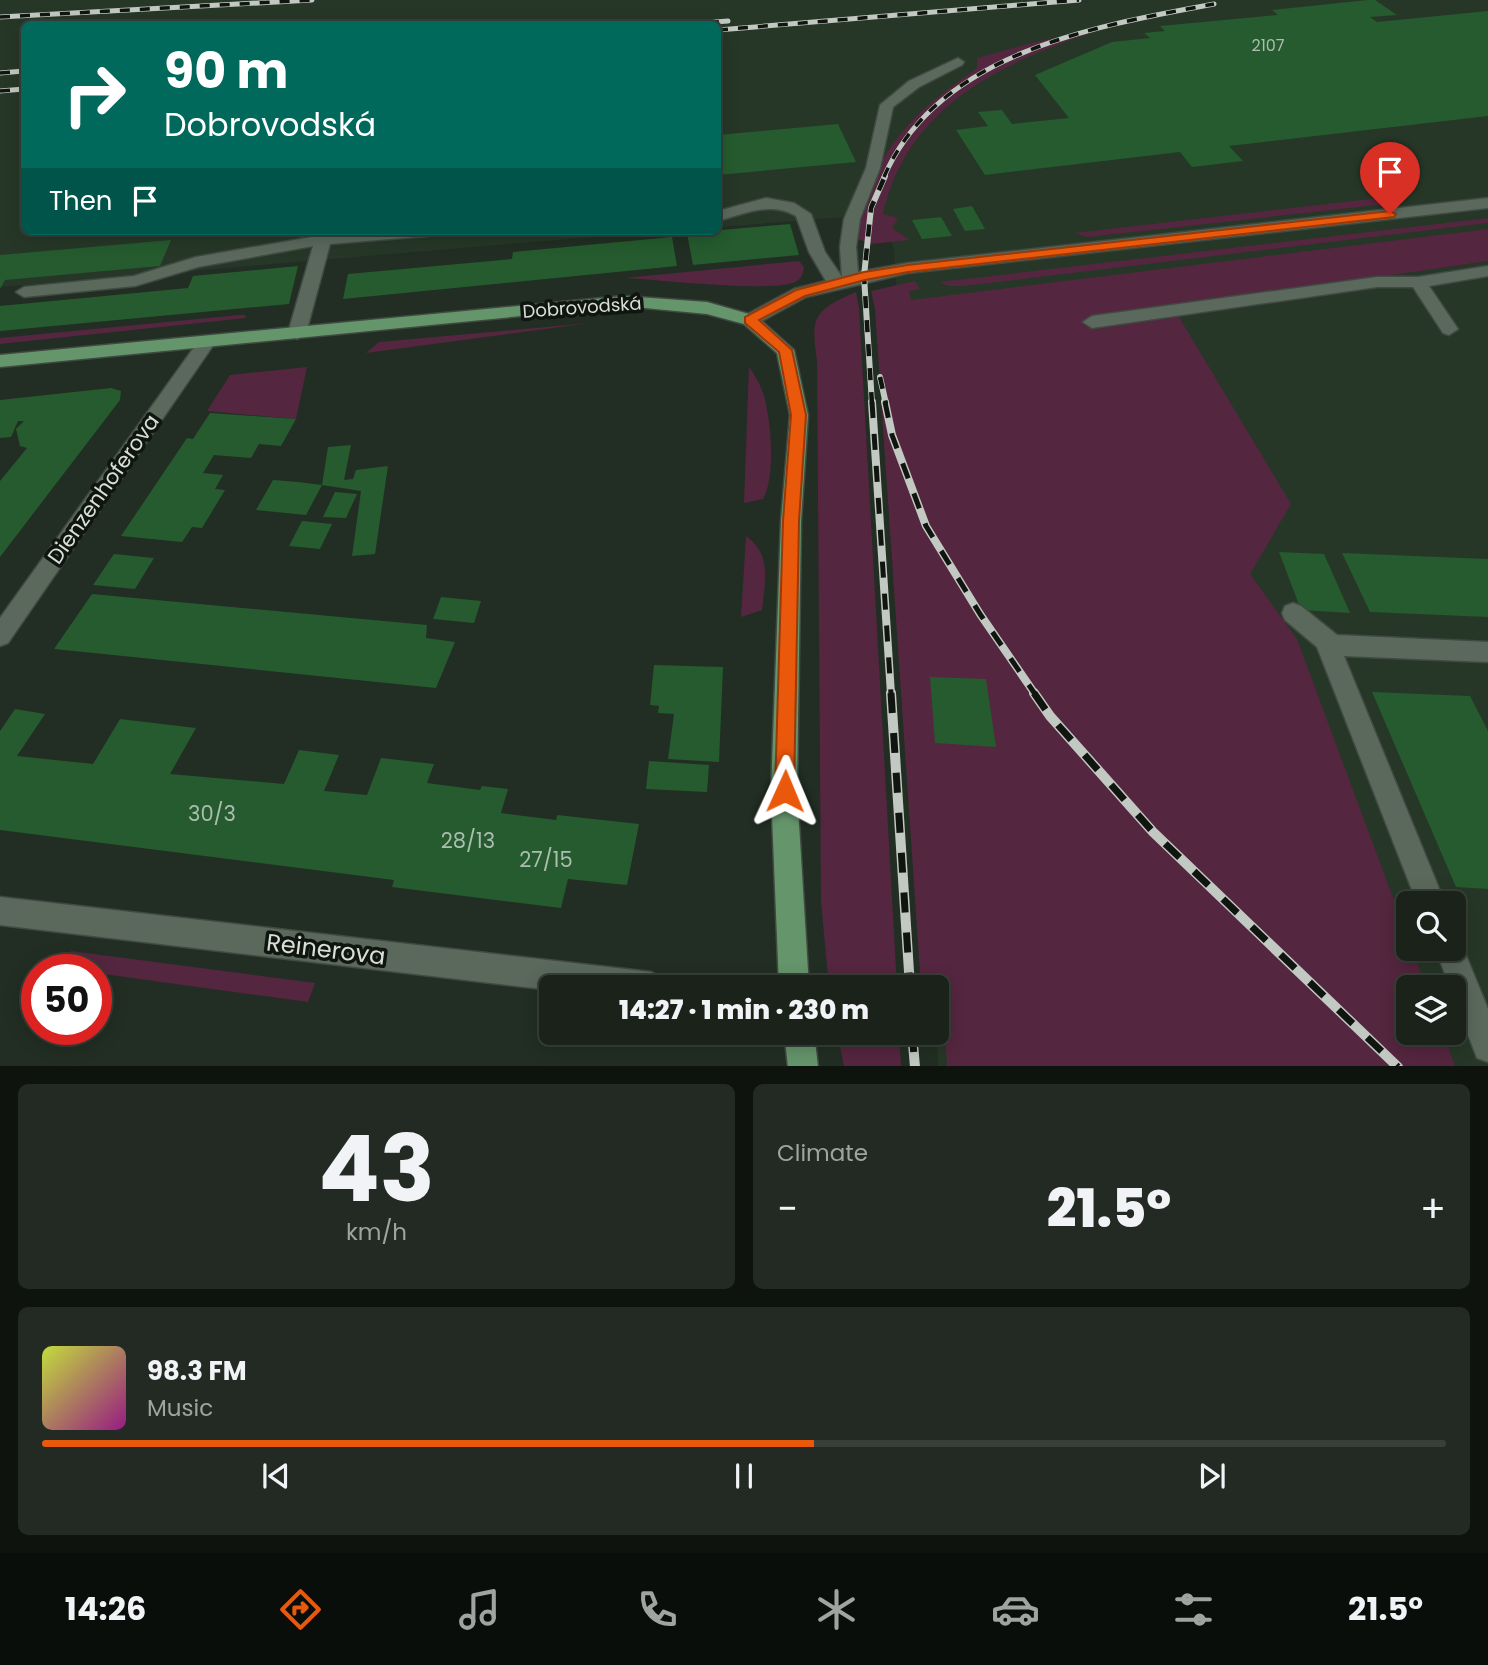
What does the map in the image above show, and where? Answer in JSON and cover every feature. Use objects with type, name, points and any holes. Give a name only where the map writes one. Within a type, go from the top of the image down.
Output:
[{"type":"main road","name":"Dobrovodská","points":[[0,362],[624,302],[670,303],[707,308],[750,320]]},
{"type":"main road","points":[[750,320],[786,350],[799,415],[791,521],[785,791],[793,975]]},
{"type":"main road","points":[[801,1045],[803,1066]]},
{"type":"street","points":[[843,281],[852,219],[873,167],[887,105],[914,84],[958,62]]},
{"type":"street","points":[[721,215],[766,203],[789,206],[803,214],[817,252],[843,281]]},
{"type":"street","points":[[750,320],[800,293],[908,268],[1488,203]]},
{"type":"street","points":[[24,292],[135,281],[196,262],[323,240],[381,235]]},
{"type":"street","points":[[297,333],[323,240]]},
{"type":"street","points":[[1092,322],[1377,282],[1418,282],[1488,271]]},
{"type":"street","points":[[1418,282],[1449,330]]},
{"type":"street","name":"Dienzenhoferova","points":[[0,636],[206,343]]},
{"type":"street","points":[[1293,613],[1332,645]]},
{"type":"street","points":[[1426,891],[1328,645],[1488,652]]},
{"type":"street","name":"Reinerova","points":[[0,911],[549,975]]},
{"type":"street","points":[[1455,961],[1482,1015],[1488,1047]]},
{"type":"shaded area","points":[[0,0],[1488,0],[1488,1066],[938,1066],[937,1045],[949,1045],[949,975],[935,975],[894,250],[884,214],[721,227],[721,21],[21,21],[21,235],[618,235],[0,287]]},
{"type":"shaded area","points":[[1096,31],[993,74],[963,94],[936,117],[913,144],[895,176],[883,214],[898,218],[892,228],[910,240],[871,244],[858,239],[859,223],[872,183],[893,143],[922,111],[977,68],[977,58],[1039,41]]},
{"type":"shaded area","points":[[1388,197],[1385,203],[1377,205],[1088,237],[1074,233]]},
{"type":"shaded area","points":[[1488,218],[1488,223],[964,286],[948,286],[940,282]]},
{"type":"shaded area","points":[[1488,229],[1488,261],[1173,307],[1291,504],[1250,574],[1297,639],[1396,906],[1396,961],[1416,961],[1422,975],[1396,975],[1396,1045],[1447,1045],[1455,1066],[947,1066],[949,975],[920,975],[875,309],[871,291],[915,281],[920,289],[909,291],[911,300]]},
{"type":"shaded area","points":[[799,261],[804,267],[801,277],[785,285],[715,285],[624,278]]},
{"type":"shaded area","points":[[856,292],[896,975],[828,975],[821,901],[817,360],[814,333],[818,316],[832,304]]},
{"type":"shaded area","points":[[245,315],[246,318],[0,344],[0,338]]},
{"type":"shaded area","points":[[590,323],[366,353],[379,342]]},
{"type":"shaded area","points":[[749,366],[764,396],[771,463],[763,499],[744,503]]},
{"type":"shaded area","points":[[307,367],[296,419],[207,411],[230,375]]},
{"type":"shaded area","points":[[746,536],[760,551],[765,579],[762,610],[741,617]]},
{"type":"shaded area","points":[[71,951],[94,954],[69,954]]},
{"type":"shaded area","points":[[112,956],[315,983],[308,1002],[112,975]]},
{"type":"shaded area","points":[[840,1045],[900,1045],[901,1066],[844,1066]]},
{"type":"building","points":[[1375,0],[1397,15],[1370,17],[1377,22],[1488,11],[1488,116],[1229,146],[1243,161],[1192,167],[1180,152],[985,175],[956,130],[988,126],[978,112],[1002,110],[1012,124],[1069,118],[1035,75],[1112,42],[1150,38],[1144,33],[1165,31],[1160,26],[1278,15],[1272,10]]},
{"type":"building","points":[[838,124],[856,162],[721,175],[721,135]]},
{"type":"building","points":[[972,206],[985,229],[965,231],[953,209]]},
{"type":"building","points":[[941,217],[952,236],[922,239],[912,220]]},
{"type":"building","points":[[790,224],[799,255],[693,265],[687,235],[721,235],[721,230]]},
{"type":"building","points":[[672,237],[677,266],[343,299],[348,274],[512,259],[513,252]]},
{"type":"building","points":[[171,240],[160,266],[5,280],[0,289],[0,255]]},
{"type":"building","points":[[298,266],[289,304],[0,331],[0,306],[188,288],[193,276]]},
{"type":"building","points":[[111,388],[121,391],[120,400],[0,557],[0,481],[27,448],[20,446],[16,429],[24,421],[18,421],[11,437],[0,438],[0,400]]},
{"type":"building","points":[[210,413],[296,419],[281,446],[259,444],[251,458],[214,455],[203,473],[223,475],[215,489],[225,490],[202,528],[192,527],[182,542],[121,536],[187,438],[193,439]]},
{"type":"building","points":[[351,445],[344,480],[353,479],[356,470],[388,466],[375,554],[352,556],[361,491],[322,485],[328,447]]},
{"type":"building","points":[[273,480],[322,485],[306,515],[256,510]]},
{"type":"building","points":[[335,492],[357,494],[346,518],[323,517]]},
{"type":"building","points":[[302,521],[332,524],[320,549],[289,546]]},
{"type":"building","points":[[1279,552],[1324,554],[1350,613],[1301,610]]},
{"type":"building","points":[[1342,553],[1488,559],[1488,617],[1370,612]]},
{"type":"building","points":[[114,554],[154,558],[135,589],[93,585]]},
{"type":"building","points":[[92,594],[427,625],[426,638],[455,642],[436,688],[54,649]]},
{"type":"building","points":[[441,597],[481,601],[474,623],[433,619]]},
{"type":"building","points":[[654,665],[723,667],[719,762],[668,759],[674,714],[658,713],[659,706],[650,705]]},
{"type":"building","points":[[930,677],[986,679],[996,747],[935,743]]},
{"type":"building","points":[[1372,692],[1470,696],[1488,731],[1488,889],[1456,887]]},
{"type":"building","points":[[15,709],[45,714],[17,756],[93,764],[120,719],[196,728],[170,774],[284,784],[299,750],[339,755],[324,791],[367,795],[381,758],[434,764],[427,783],[480,790],[482,786],[508,789],[501,813],[556,820],[557,815],[639,824],[627,885],[568,879],[561,908],[392,887],[394,880],[0,830],[0,731]]},
{"type":"building","points":[[649,761],[709,765],[707,792],[646,789]]},
{"type":"railway","points":[[0,17],[312,0]]},
{"type":"railway","points":[[721,30],[1079,0]]},
{"type":"railway","points":[[884,177],[909,135],[941,101],[980,74],[1024,52],[1071,36],[1214,4]]},
{"type":"railway","points":[[721,22],[728,21]]},
{"type":"railway","points":[[0,73],[21,71]]},
{"type":"railway","points":[[0,91],[21,89]]},
{"type":"railway","points":[[872,404],[864,276],[871,208],[885,176]]},
{"type":"railway","points":[[880,377],[886,404]]},
{"type":"railway","points":[[872,402],[891,694]]},
{"type":"railway","points":[[885,402],[892,435],[926,526],[980,614],[1035,694]]},
{"type":"railway","points":[[891,693],[909,975]]},
{"type":"railway","points":[[1034,693],[1050,716],[1153,832],[1397,1066]]},
{"type":"railway","points":[[913,1045],[915,1066]]},
{"type":"route","points":[[785,791],[791,521],[799,415],[786,350],[750,320],[800,293],[864,276],[908,268],[1390,214]]}]
